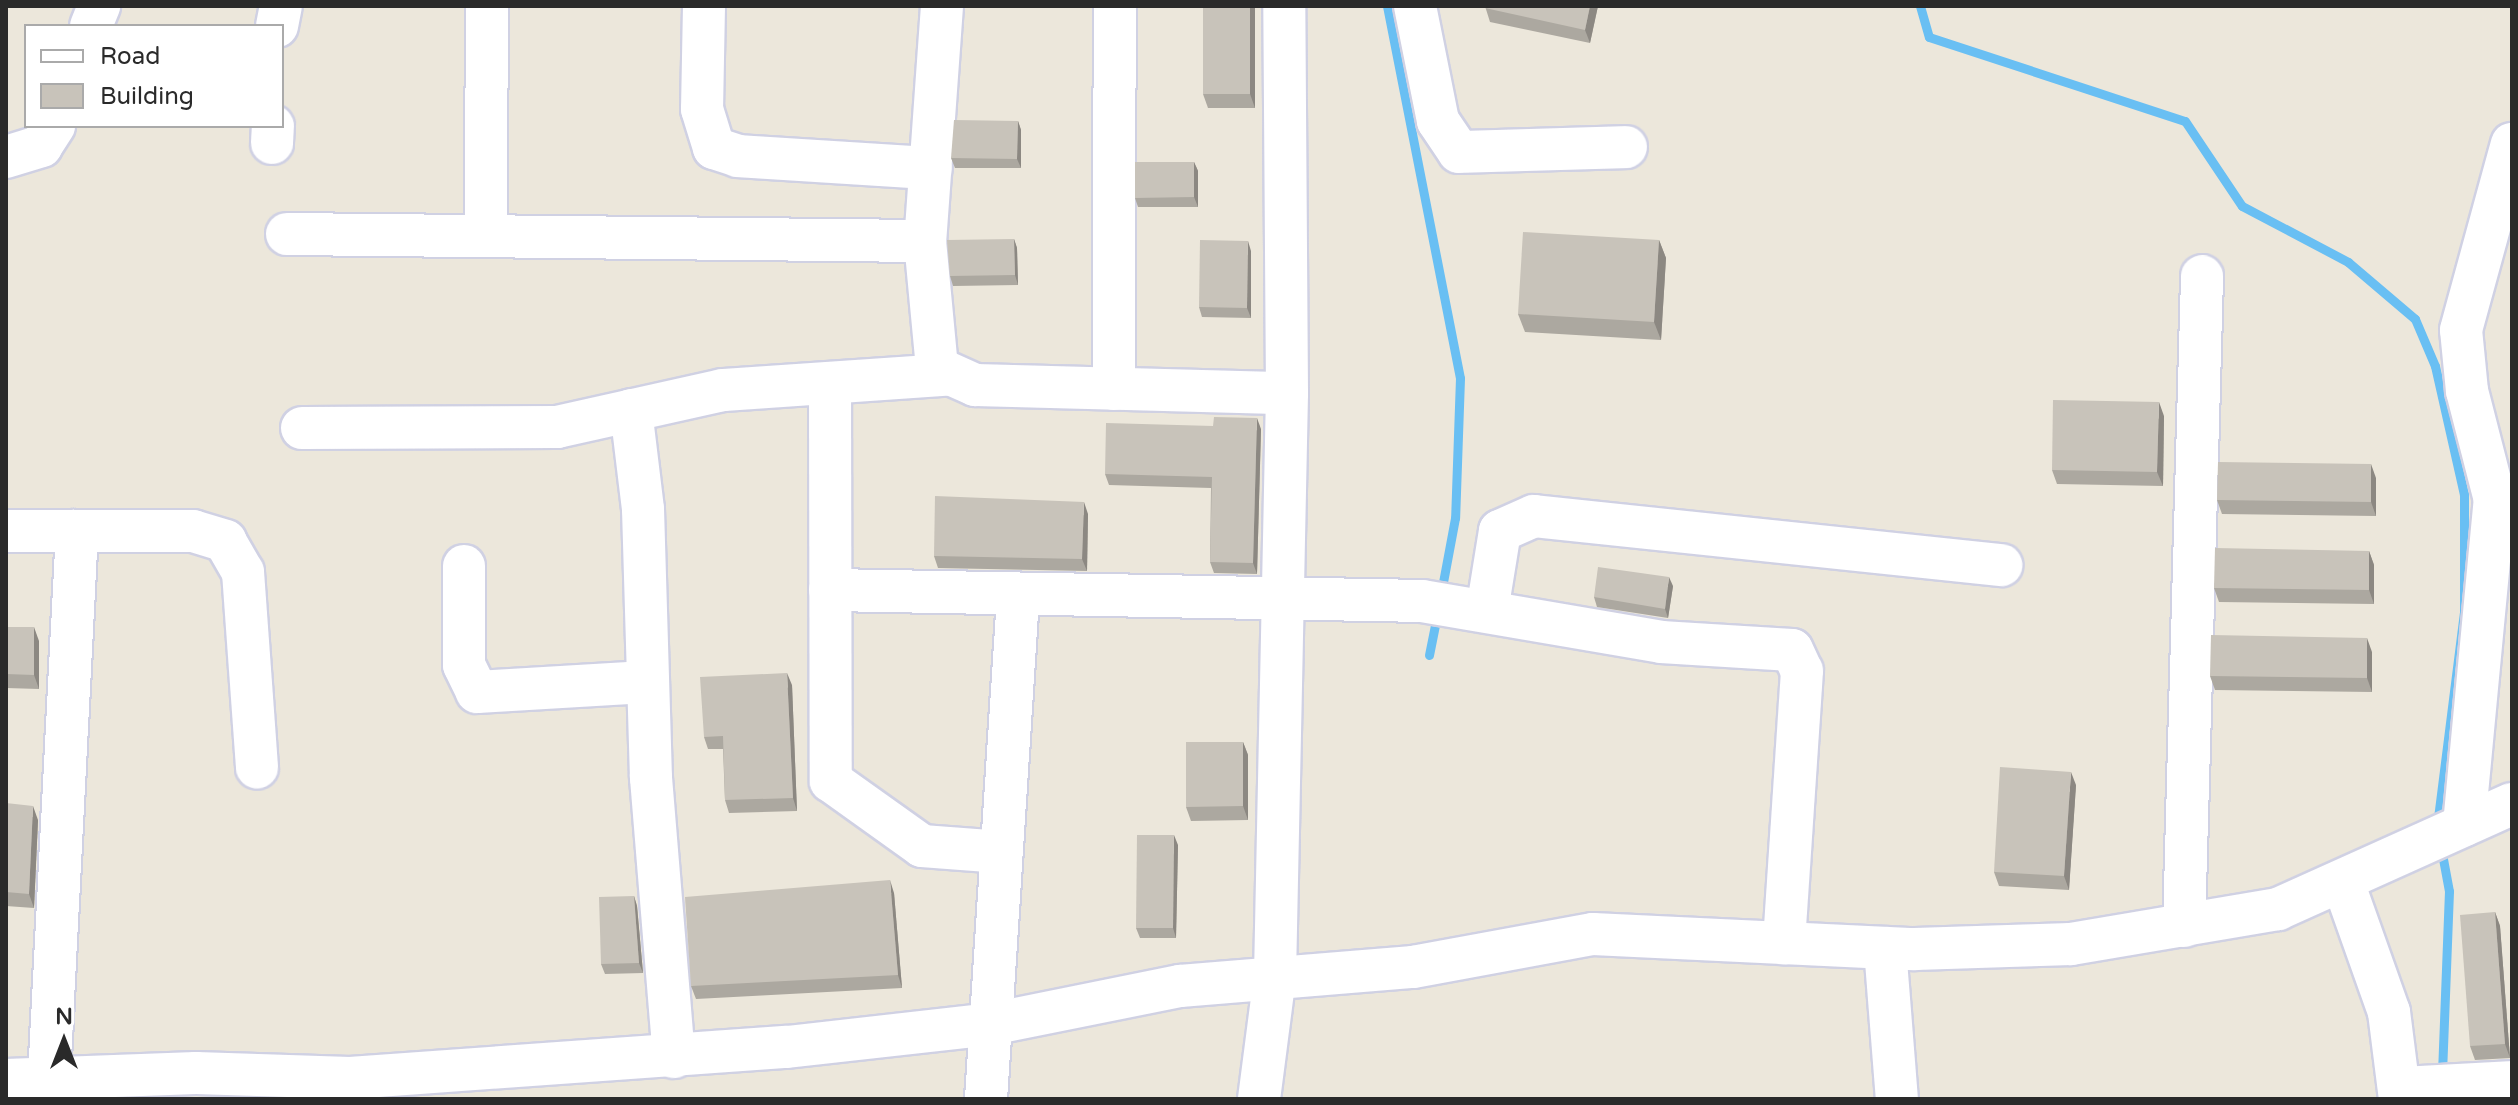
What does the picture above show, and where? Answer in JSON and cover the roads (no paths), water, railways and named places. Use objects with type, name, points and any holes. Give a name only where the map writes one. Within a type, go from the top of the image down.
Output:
[{"type":"street","points":[[486,236],[487,6]]},
{"type":"street","points":[[704,6],[702,109],[714,148],[738,156],[931,168]]},
{"type":"street","points":[[942,6],[925,241],[931,352],[945,375]]},
{"type":"street","points":[[1114,389],[1115,6]]},
{"type":"street","points":[[1259,1099],[1275,976],[1287,393],[1284,6]]},
{"type":"street","points":[[1415,6],[1438,121],[1459,152],[1626,147]]},
{"type":"street","points":[[6,157],[41,146],[53,128]]},
{"type":"street","points":[[2447,833],[2495,500],[2467,391],[2461,330],[2473,271],[2505,214],[2512,144]]},
{"type":"street","points":[[287,234],[925,241]]},
{"type":"street","points":[[2184,926],[2202,276]]},
{"type":"street","points":[[302,428],[557,427],[723,390],[945,375],[975,385],[1287,393]]},
{"type":"street","points":[[830,383],[831,781],[922,846],[1002,852]]},
{"type":"street","points":[[631,410],[643,509],[646,682],[674,1057]]},
{"type":"street","points":[[1456,606],[1500,531],[1534,516],[2001,565]]},
{"type":"street","points":[[6,531],[193,531],[225,541],[237,554],[257,767]]},
{"type":"street","points":[[49,1078],[77,531]]},
{"type":"street","points":[[464,566],[464,665],[477,692],[646,682]]},
{"type":"street","points":[[830,590],[1018,597],[1283,596],[1456,606],[1661,642],[1798,654],[1784,943]]},
{"type":"street","points":[[986,1099],[1018,597]]},
{"type":"street","points":[[6,1080],[49,1078],[271,1087],[674,1057],[991,1024],[1094,1000],[1275,976],[1413,967],[1593,934],[1885,948],[2071,944],[2278,909],[2344,885],[2512,804]]},
{"type":"street","points":[[2344,885],[2389,1012],[2421,1090],[2512,1082]]},
{"type":"street","points":[[1885,948],[1897,1099]]},
{"type":"waterway","points":[[1387,6],[1460,378],[1455,518],[1441,593]]},
{"type":"waterway","points":[[1920,6],[1929,37],[2185,121],[2242,206],[2348,262],[2415,319],[2435,366],[2464,495],[2464,612],[2437,825]]},
{"type":"waterway","points":[[1429,655],[1437,615]]},
{"type":"waterway","points":[[2441,848],[2449,891],[2442,1076]]}]
